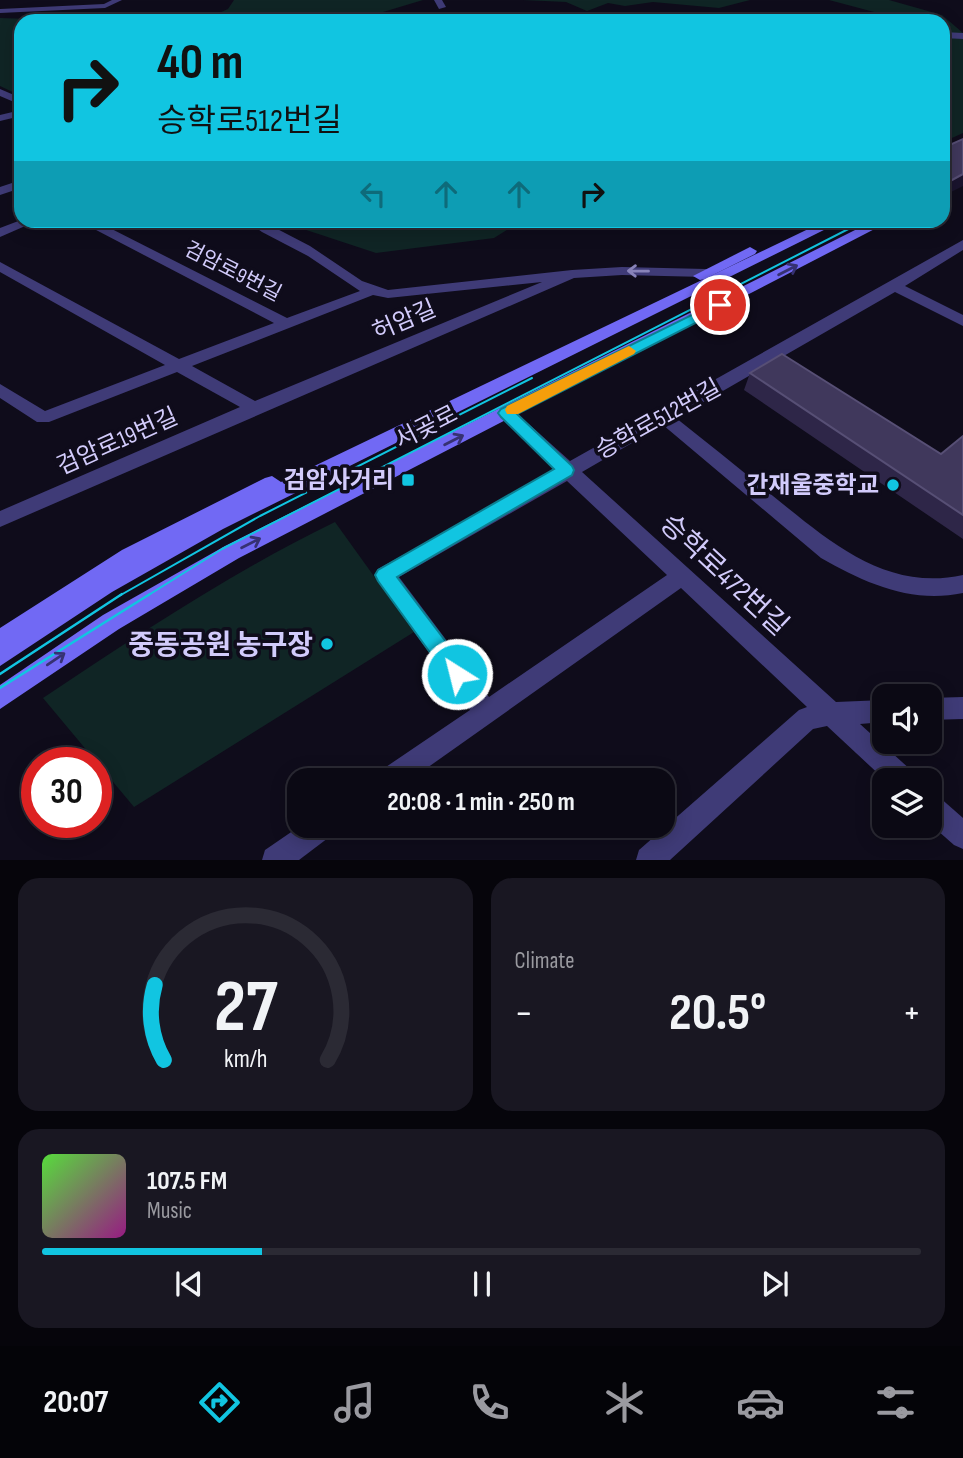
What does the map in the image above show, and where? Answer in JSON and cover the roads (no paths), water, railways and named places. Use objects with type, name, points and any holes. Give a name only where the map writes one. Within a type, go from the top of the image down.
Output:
[{"type":"main road","name":"서곶로","points":[[0,640],[129,556],[206,515],[797,228]]},
{"type":"main road","name":"서곶로","points":[[0,656],[107,584],[179,544],[352,456],[822,228]]},
{"type":"main road","name":"서곶로","points":[[0,698],[111,622],[232,552],[870,228]]},
{"type":"street","points":[[52,7],[59,0]]},
{"type":"street","points":[[0,11],[105,6],[118,0]]},
{"type":"street","name":"검암로9번길","points":[[99,228],[287,324]]},
{"type":"street","name":"허암길","points":[[261,228],[313,253],[369,292],[388,295],[572,274],[622,271],[706,273]]},
{"type":"street","name":"승학로512번길","points":[[486,713],[385,575],[566,470],[959,251]]},
{"type":"street","points":[[0,266],[254,408]]},
{"type":"street","name":"허암길","points":[[254,408],[572,274]]},
{"type":"street","points":[[895,286],[963,321]]},
{"type":"street","name":"허암길","points":[[180,366],[369,292]]},
{"type":"street","points":[[0,390],[43,418],[180,366]]},
{"type":"street","name":"검암로19번길","points":[[0,519],[254,408]]},
{"type":"street","name":"승학로472번길","points":[[506,413],[890,768]]},
{"type":"street","points":[[663,416],[828,552],[857,569],[896,584],[930,590],[963,584]]},
{"type":"street","points":[[406,768],[681,576]]},
{"type":"street","points":[[942,709],[963,708]]},
{"type":"street","points":[[649,859],[807,718],[872,712]]},
{"type":"street","points":[[942,817],[963,836]]},
{"type":"street","points":[[275,859],[306,838]]},
{"type":"tram line","points":[[147,596],[222,549],[850,228]]},
{"type":"tram line","points":[[119,596],[260,516],[532,378]]},
{"type":"tram line","points":[[0,674],[122,594]]},
{"type":"tram line","points":[[0,688],[150,594]]},
{"type":"place","name":"검암사거리","points":[[408,480]]},
{"type":"place","name":"간재울중학교","points":[[893,485]]},
{"type":"place","name":"중동공원 농구장","points":[[327,644]]}]
